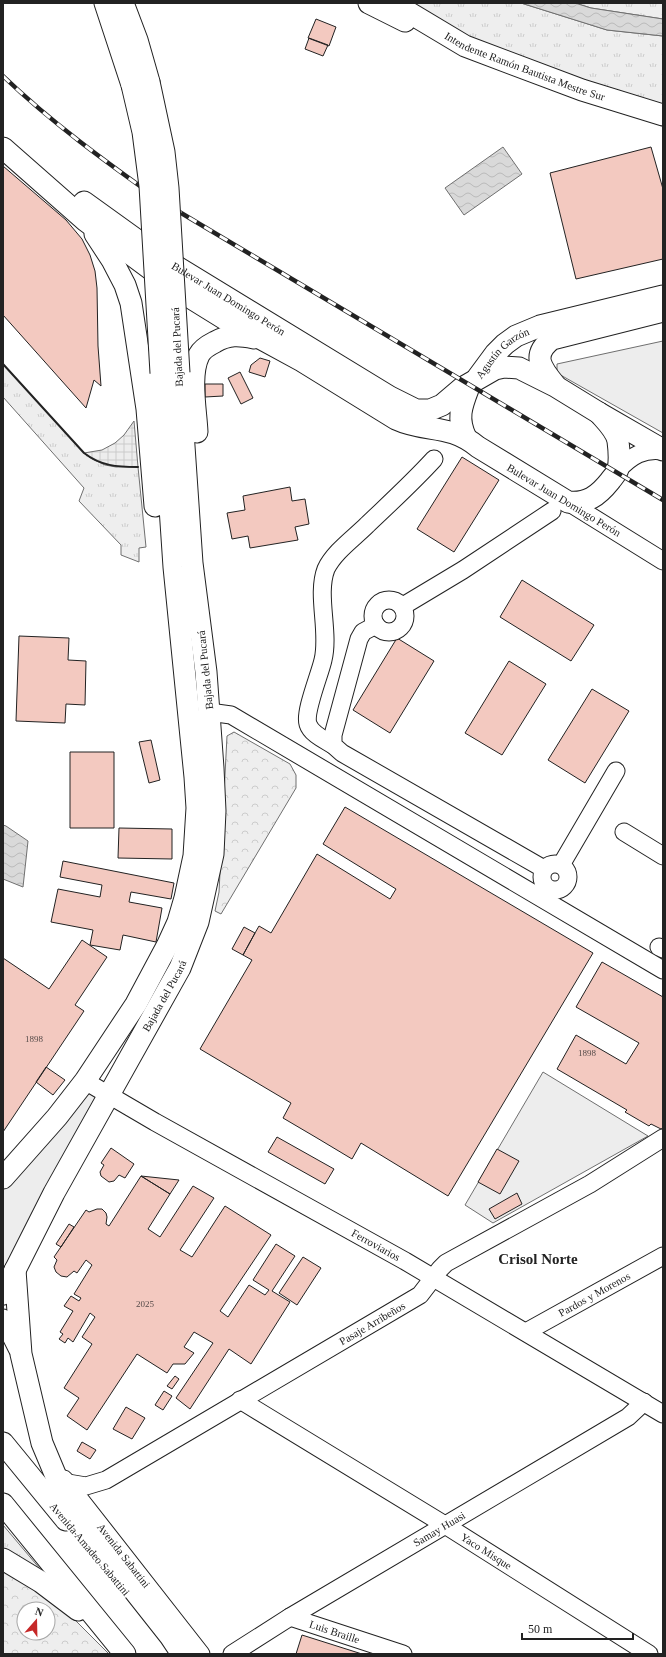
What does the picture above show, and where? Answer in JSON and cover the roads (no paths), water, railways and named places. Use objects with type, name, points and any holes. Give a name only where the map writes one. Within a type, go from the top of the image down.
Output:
[{"type":"main road","name":"Bajada del Pucará","points":[[105,3],[141,84]]},
{"type":"main road","name":"Bajada del Pucará","points":[[3,1294],[54,1193],[180,968],[201,910],[213,854],[213,768],[206,672],[192,563],[143,132],[137,40],[123,3]]},
{"type":"main road","points":[[369,3],[396,17],[465,46]]},
{"type":"main road","name":"Intendente Ramón Bautista Mestre Sur","points":[[393,3],[465,46],[582,90],[663,115]]},
{"type":"main road","name":"Bulevar Juan Domingo Perón","points":[[3,133],[151,259],[183,293],[259,339],[302,361],[396,419],[411,425],[442,429],[466,438],[560,507]]},
{"type":"main road","name":"Bulevar Juan Domingo Perón","points":[[3,148],[86,221],[390,398],[410,407],[423,410],[436,408],[473,382]]},
{"type":"main road","points":[[86,221],[112,260],[125,285],[131,303],[146,409],[168,622],[172,646],[188,703]]},
{"type":"main road","points":[[125,285],[138,266],[151,259]]},
{"type":"main road","name":"Agustín Garzón","points":[[473,382],[495,354],[516,336],[540,326],[663,296]]},
{"type":"main road","name":"Agustín Garzón","points":[[555,386],[543,371],[540,363],[541,351],[546,343],[552,339],[663,311]]},
{"type":"main road","points":[[206,672],[207,602],[194,380],[196,366],[200,354],[207,346],[217,340],[229,336],[239,335],[259,339]]},
{"type":"main road","name":"Agustín Garzón","points":[[473,382],[495,369],[511,367],[520,368],[555,386]]},
{"type":"main road","name":"Bajada del Pucará","points":[[3,1178],[57,1117],[85,1081],[136,1004],[154,972],[178,922],[194,856],[197,808],[174,567],[170,373]]},
{"type":"main road","points":[[466,438],[462,430],[460,414],[473,382]]},
{"type":"main road","points":[[555,386],[599,414],[663,450]]},
{"type":"main road","points":[[560,507],[593,498],[605,487],[618,470],[618,441],[609,424],[599,414]]},
{"type":"main road","points":[[15,1270],[21,1354],[46,1456],[68,1505],[182,1654]]},
{"type":"main road","points":[[3,1320],[13,1336],[21,1354]]},
{"type":"main road","name":"Avenida Amadeo Sabattini","points":[[3,1443],[174,1645]]},
{"type":"main road","points":[[3,1504],[122,1650]]},
{"type":"main road","points":[[3,1559],[41,1582],[63,1598],[122,1650]]},
{"type":"street","points":[[618,470],[627,461],[640,453],[663,450]]},
{"type":"street","points":[[434,458],[413,482],[338,553],[327,569],[323,585],[324,653],[308,714],[308,724],[313,732],[333,745],[342,753],[544,869]]},
{"type":"street","points":[[403,606],[560,507]]},
{"type":"street","name":"Bulevar Juan Domingo Perón","points":[[560,507],[663,561]]},
{"type":"street","points":[[388,599],[398,602],[403,606],[406,616],[403,626],[399,629],[389,632],[380,629],[376,625],[373,614],[378,604],[388,599]]},
{"type":"street","points":[[333,745],[333,735],[358,639],[363,632],[376,625]]},
{"type":"street","points":[[209,712],[231,715],[663,970]]},
{"type":"street","points":[[561,865],[616,771]]},
{"type":"street","points":[[624,832],[663,856]]},
{"type":"street","points":[[552,864],[561,865],[567,871],[568,876],[566,884],[560,890],[551,890],[544,885],[541,877],[544,869],[552,864]]},
{"type":"street","name":"Ferroviarios","points":[[85,1081],[108,1096],[405,1261],[663,1414]]},
{"type":"street","name":"Pasaje Arribeños","points":[[68,1484],[86,1486],[106,1480],[240,1400],[420,1296],[432,1278],[446,1263],[590,1184],[663,1138]]},
{"type":"street","name":"Pardos y Morenos","points":[[526,1332],[663,1256]]},
{"type":"street","name":"Yaco Misque","points":[[240,1400],[445,1525],[649,1654]]},
{"type":"street","name":"Samay Huasi","points":[[232,1654],[290,1617],[628,1417],[644,1402]]},
{"type":"street","name":"Avenida Sabattini","points":[[46,1456],[201,1654]]},
{"type":"street","name":"Luis Braille","points":[[290,1617],[403,1654]]},
{"type":"street","points":[[174,1645],[201,1654]]},
{"type":"water","points":[[521,3],[575,3],[591,8],[663,19],[663,36],[607,30]]},
{"type":"water","points":[[503,147],[522,174],[464,215],[445,188]]},
{"type":"water","points":[[3,825],[28,841],[23,887],[3,879]]},
{"type":"railway","points":[[3,76],[60,126],[161,201],[663,500]]},
{"type":"district","name":"Crisol Norte","points":[[538,1259]]}]
